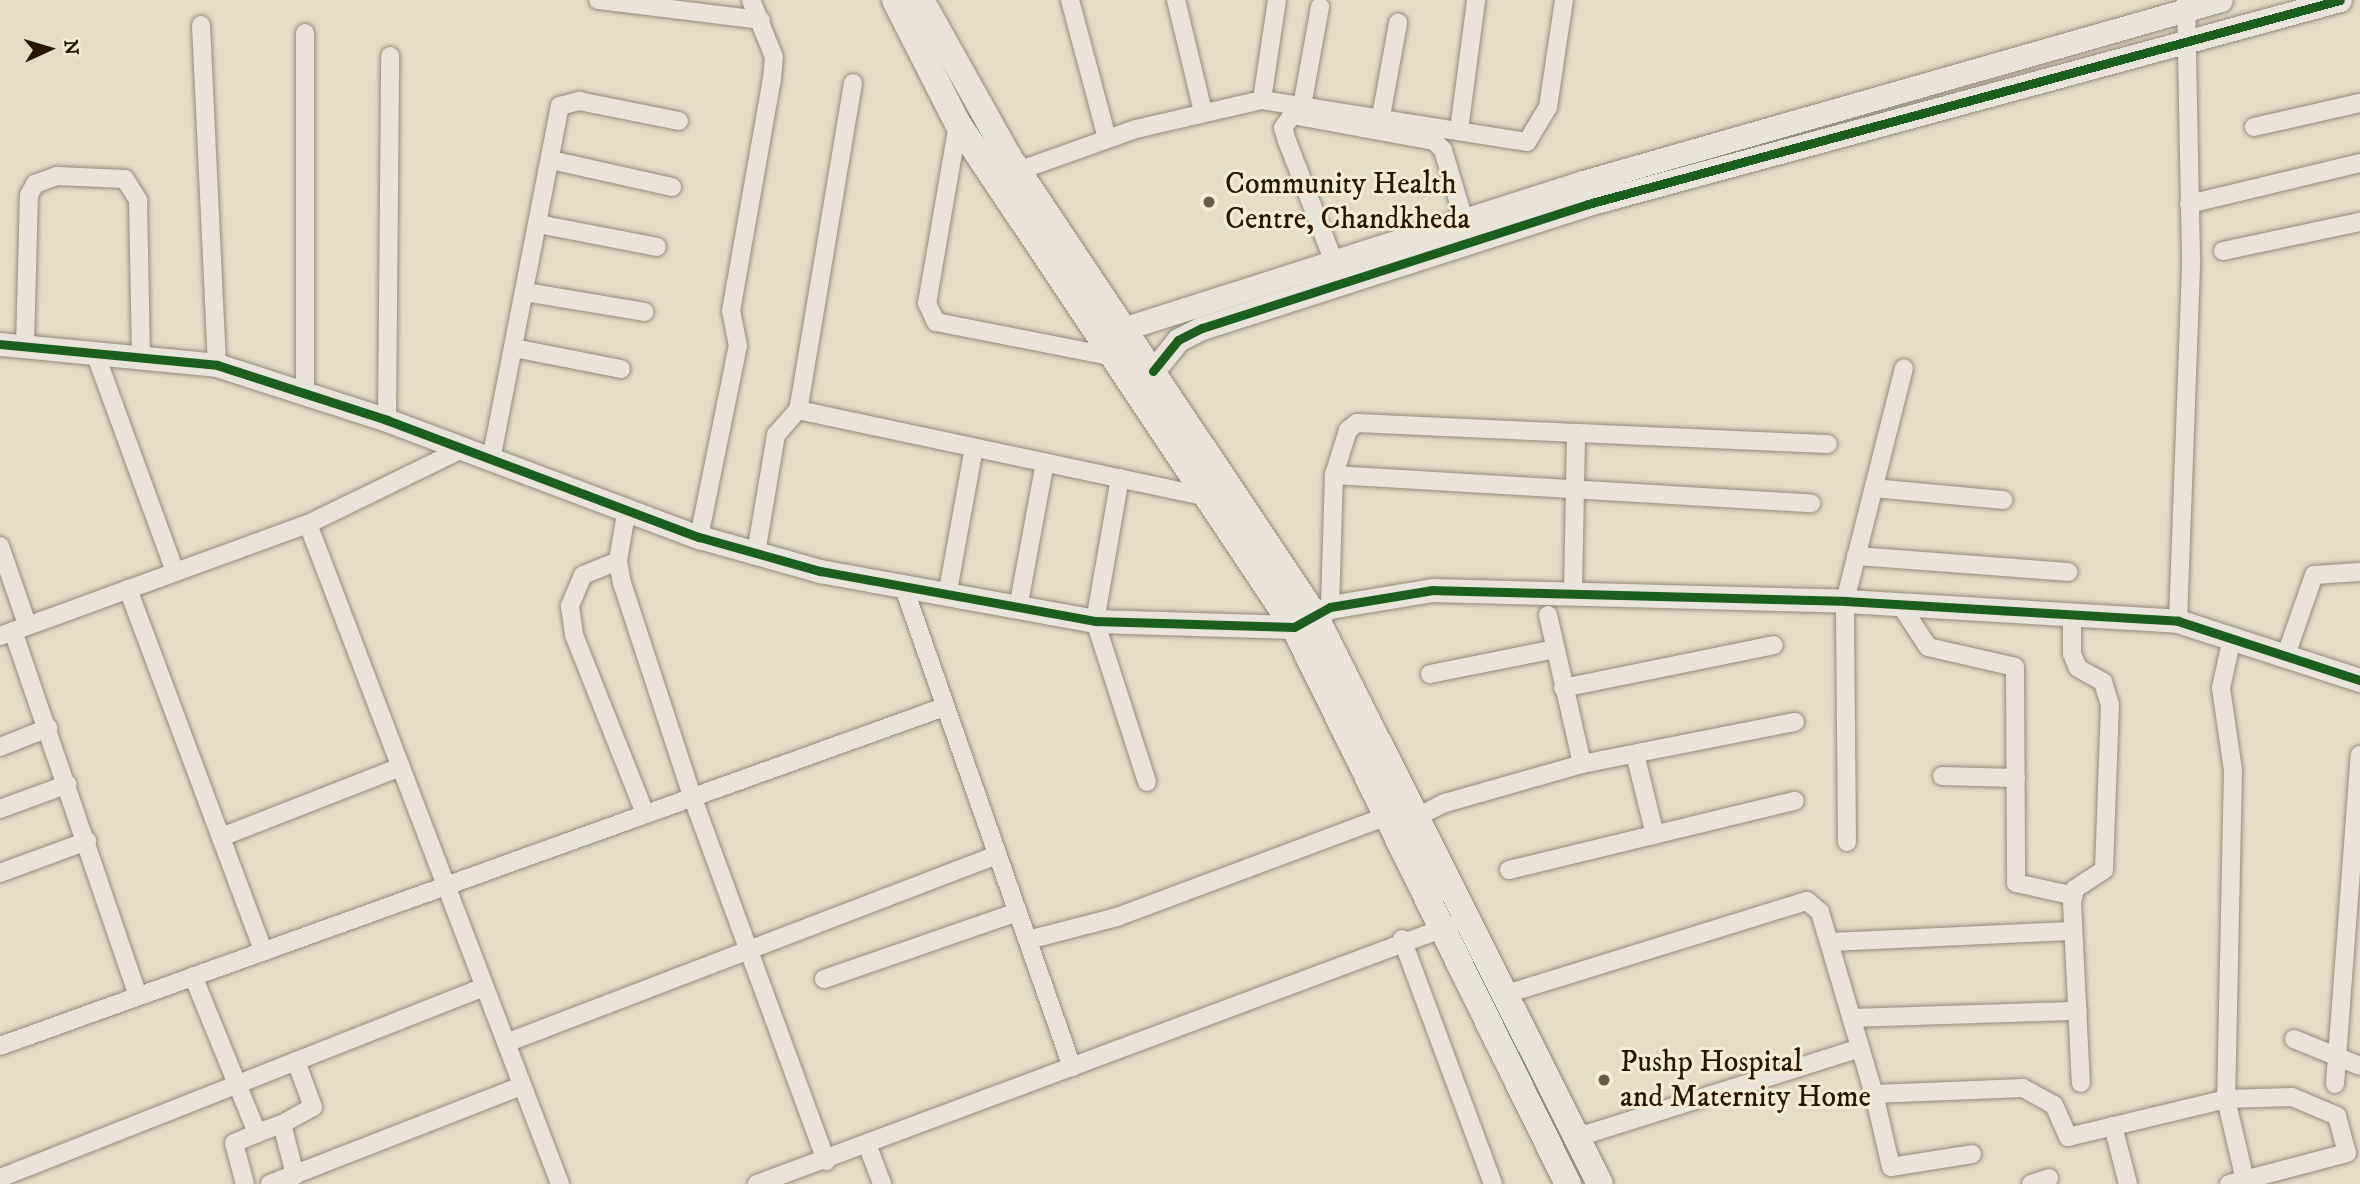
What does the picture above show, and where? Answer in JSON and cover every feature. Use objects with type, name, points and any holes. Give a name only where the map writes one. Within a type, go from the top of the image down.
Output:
[{"type":"main road","points":[[895,0],[958,124],[1115,357],[1212,498],[1313,616],[1387,816],[1455,925],[1503,995],[1600,1184]]},
{"type":"main road","points":[[921,0],[1018,171],[1126,328],[1313,616],[1415,818],[1455,925],[1568,1184]]},
{"type":"street","points":[[597,0],[761,20]]},
{"type":"street","points":[[699,537],[738,345],[731,311],[772,79],[774,57],[751,0]]},
{"type":"street","points":[[1070,0],[1107,138]]},
{"type":"street","points":[[1176,0],[1203,112]]},
{"type":"street","points":[[1262,100],[1277,0]]},
{"type":"street","points":[[1459,130],[1476,0]]},
{"type":"street","points":[[1018,171],[1107,138],[1203,112],[1262,100],[1381,116],[1516,143],[1532,139],[1548,107],[1564,0]]},
{"type":"street","points":[[1126,328],[1464,220],[2186,4],[2221,0]]},
{"type":"street","points":[[1153,371],[1178,340],[1248,310],[1588,204],[2185,37],[2340,0]]},
{"type":"street","points":[[2178,621],[2189,204],[2186,4]]},
{"type":"street","points":[[1302,106],[1320,7]]},
{"type":"street","points":[[1381,116],[1398,23]]},
{"type":"street","points":[[201,25],[217,365]]},
{"type":"street","points":[[304,393],[305,33]]},
{"type":"street","points":[[387,420],[390,56]]},
{"type":"street","points":[[756,553],[776,435],[798,411],[853,83]]},
{"type":"street","points":[[491,460],[560,106],[568,102],[679,121]]},
{"type":"street","points":[[2254,127],[2360,103]]},
{"type":"street","points":[[1334,262],[1283,128],[1292,115],[1434,141],[1443,150],[1464,220]]},
{"type":"street","points":[[958,124],[927,303],[936,322],[1115,357]]},
{"type":"street","points":[[551,160],[672,187]]},
{"type":"street","points":[[2189,204],[2360,163]]},
{"type":"street","points":[[25,346],[29,195],[35,184],[57,176],[125,179],[138,200],[141,357]]},
{"type":"street","points":[[2223,251],[2360,222]]},
{"type":"street","points":[[538,224],[657,247]]},
{"type":"street","points":[[525,292],[644,312]]},
{"type":"street","points":[[0,344],[217,365],[387,420],[458,451],[491,460],[626,514],[699,537],[904,588],[1095,621],[1313,616],[1433,590],[1845,601],[2178,621],[2360,680]]},
{"type":"street","points":[[514,348],[621,369]]},
{"type":"street","points":[[95,353],[175,572]]},
{"type":"street","points":[[1847,842],[1845,601],[1904,368]]},
{"type":"street","points":[[798,411],[1212,498]]},
{"type":"street","points":[[1313,616],[1335,475],[1348,430],[1357,423],[1828,444]]},
{"type":"street","points":[[1573,592],[1576,433]]},
{"type":"street","points":[[947,596],[974,448]]},
{"type":"street","points":[[14,630],[307,524],[458,451]]},
{"type":"street","points":[[1018,608],[1045,463]]},
{"type":"street","points":[[1335,475],[1811,503]]},
{"type":"street","points":[[1119,478],[1095,621],[1147,782]]},
{"type":"street","points":[[1874,488],[2003,499]]},
{"type":"street","points":[[626,514],[618,561],[692,796],[826,1161]]},
{"type":"street","points":[[307,524],[560,1184]]},
{"type":"street","points":[[0,545],[14,630],[138,996]]},
{"type":"street","points":[[1856,556],[2068,572]]},
{"type":"street","points":[[618,561],[583,575],[570,606],[574,635],[645,813]]},
{"type":"street","points":[[2286,655],[2314,575],[2360,572]]},
{"type":"street","points":[[904,588],[1072,1068]]},
{"type":"street","points":[[128,589],[263,950]]},
{"type":"street","points":[[1900,604],[1928,647],[2015,667],[2016,883],[2074,896]]},
{"type":"street","points":[[1548,615],[1582,764]]},
{"type":"street","points":[[2072,615],[2072,654],[2078,667],[2103,682],[2110,705],[2104,870],[2074,896],[2072,931],[2081,1083]]},
{"type":"street","points":[[1874,1094],[2023,1088],[2054,1105],[2068,1137],[2226,1099],[2292,1097],[2337,1116],[2347,1153],[2240,1183],[2226,1099],[2233,770],[2221,688],[2232,638]]},
{"type":"street","points":[[1563,688],[1774,645]]},
{"type":"street","points":[[1430,674],[1555,649]]},
{"type":"street","points":[[0,1046],[944,707]]},
{"type":"street","points":[[1415,818],[1445,803],[1582,764],[1795,722]]},
{"type":"street","points":[[0,747],[48,728]]},
{"type":"street","points":[[1634,754],[1655,835]]},
{"type":"street","points":[[2335,1084],[2360,755]]},
{"type":"street","points":[[221,837],[401,767]]},
{"type":"street","points":[[1941,776],[2016,778]]},
{"type":"street","points":[[0,809],[68,784]]},
{"type":"street","points":[[1509,870],[1795,801]]},
{"type":"street","points":[[1028,940],[1117,917],[1387,816]]},
{"type":"street","points":[[0,873],[87,841]]},
{"type":"street","points":[[506,1043],[997,855]]},
{"type":"street","points":[[1503,995],[1788,902],[1807,901],[1820,912],[1874,1094],[1891,1167],[1972,1154]]},
{"type":"street","points":[[824,979],[1017,912]]},
{"type":"street","points":[[757,1184],[868,1147],[1402,939],[1455,925]]},
{"type":"street","points":[[1829,942],[2072,931]]},
{"type":"street","points":[[1402,939],[1493,1184]]},
{"type":"street","points":[[193,976],[234,1085],[257,1133]]},
{"type":"street","points":[[0,1178],[484,987]]},
{"type":"street","points":[[1852,1018],[2078,1011]]},
{"type":"street","points":[[2294,1039],[2336,1053],[2360,1066]]},
{"type":"street","points":[[1575,1139],[1860,1048]]},
{"type":"street","points":[[245,1184],[234,1143],[282,1124],[313,1107],[296,1061]]},
{"type":"street","points":[[270,1184],[522,1086]]},
{"type":"street","points":[[282,1124],[295,1175]]},
{"type":"street","points":[[2113,1126],[2128,1184]]},
{"type":"street","points":[[868,1147],[882,1184]]},
{"type":"street","points":[[2031,1184],[2049,1178]]},
{"type":"cycle path","points":[[1153,371],[1178,340],[1202,328],[1588,204],[2340,0]]},
{"type":"cycle path","points":[[0,344],[217,365],[387,420],[699,537],[820,571],[1095,621],[1294,627],[1330,607],[1433,590],[1845,601],[2178,621],[2360,680]]},
{"type":"place","name":"Community Health Centre, Chandkheda","points":[[1209,202]]},
{"type":"place","name":"Pushp Hospital and Maternity Home","points":[[1604,1080]]}]
